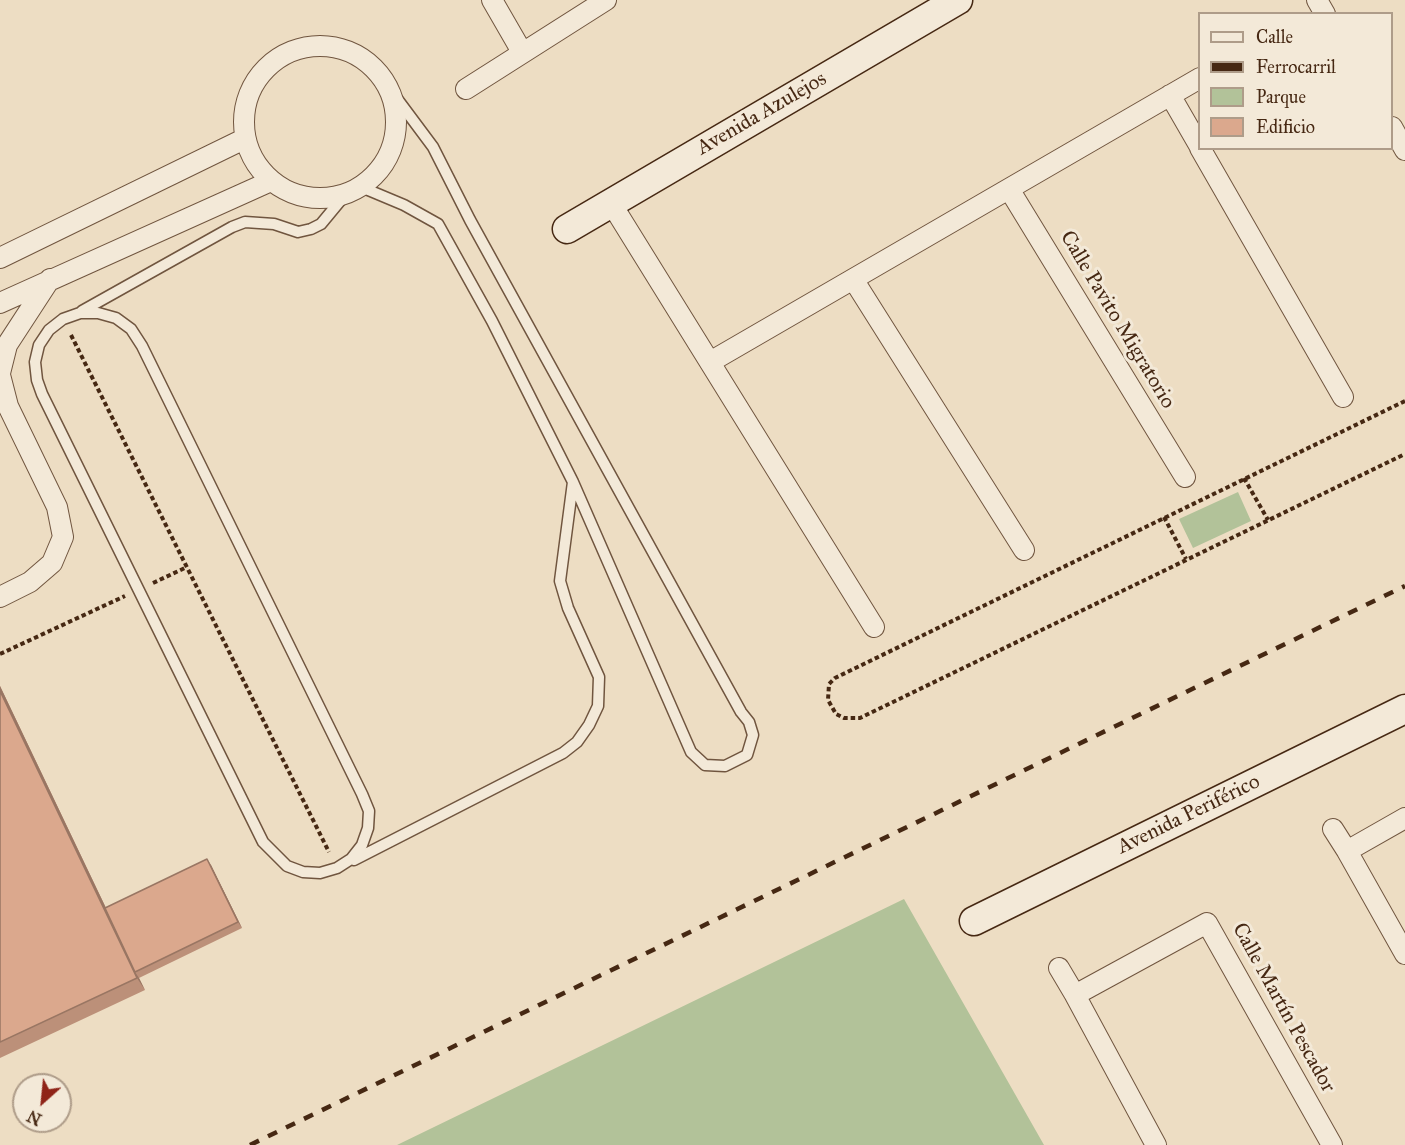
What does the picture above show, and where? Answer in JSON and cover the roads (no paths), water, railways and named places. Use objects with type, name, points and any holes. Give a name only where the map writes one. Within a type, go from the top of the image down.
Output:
[{"type":"main road","name":"Avenida Azulejos","points":[[567,229],[958,0]]},
{"type":"main road","name":"Avenida Periférico","points":[[974,921],[1405,709]]},
{"type":"street","points":[[492,0],[522,52]]},
{"type":"street","points":[[466,89],[606,0]]},
{"type":"street","points":[[306,46],[331,46],[354,53],[374,68],[389,88],[396,115],[394,143],[382,168],[353,191],[315,199],[291,193],[271,181],[254,162],[244,139],[243,114],[249,90],[263,70],[282,55],[306,46]]},
{"type":"street","points":[[710,362],[1198,79]]},
{"type":"street","points":[[1170,95],[1198,144]]},
{"type":"street","points":[[1393,129],[1405,150]]},
{"type":"street","points":[[0,258],[244,139]]},
{"type":"street","points":[[1201,150],[1343,397]]},
{"type":"street","points":[[0,303],[271,181]]},
{"type":"street","name":"Calle Pavito Migratorio","points":[[1009,189],[1185,477]]},
{"type":"street","points":[[611,202],[874,627]]},
{"type":"street","points":[[0,597],[30,582],[52,563],[63,537],[57,507],[8,406],[0,374],[7,345],[50,279]]},
{"type":"street","points":[[853,279],[1024,550]]},
{"type":"street","points":[[1347,851],[1405,818]]},
{"type":"street","points":[[1334,829],[1405,954]]},
{"type":"street","name":"Calle Martín Pescador","points":[[1075,995],[1207,923],[1332,1145]]},
{"type":"street","points":[[1059,968],[1156,1145]]},
{"type":"lane","points":[[389,88],[433,147],[470,220],[735,702],[749,722],[753,735],[747,755],[725,766],[705,765],[691,752],[573,482],[492,321],[438,224],[404,205],[353,191],[321,224],[311,229],[298,232],[274,224],[245,222],[232,227],[80,313],[63,319],[49,330],[39,345],[35,362],[37,380],[263,843],[287,866],[303,872],[320,873],[337,868],[563,753],[577,742],[598,706],[599,677],[568,608],[560,581],[573,482]]},
{"type":"lane","points":[[80,313],[98,313],[116,318],[131,329],[142,346],[362,794],[369,811],[368,828],[362,845],[351,859],[337,868]]},
{"type":"railway","points":[[250,1145],[1405,586]]}]
